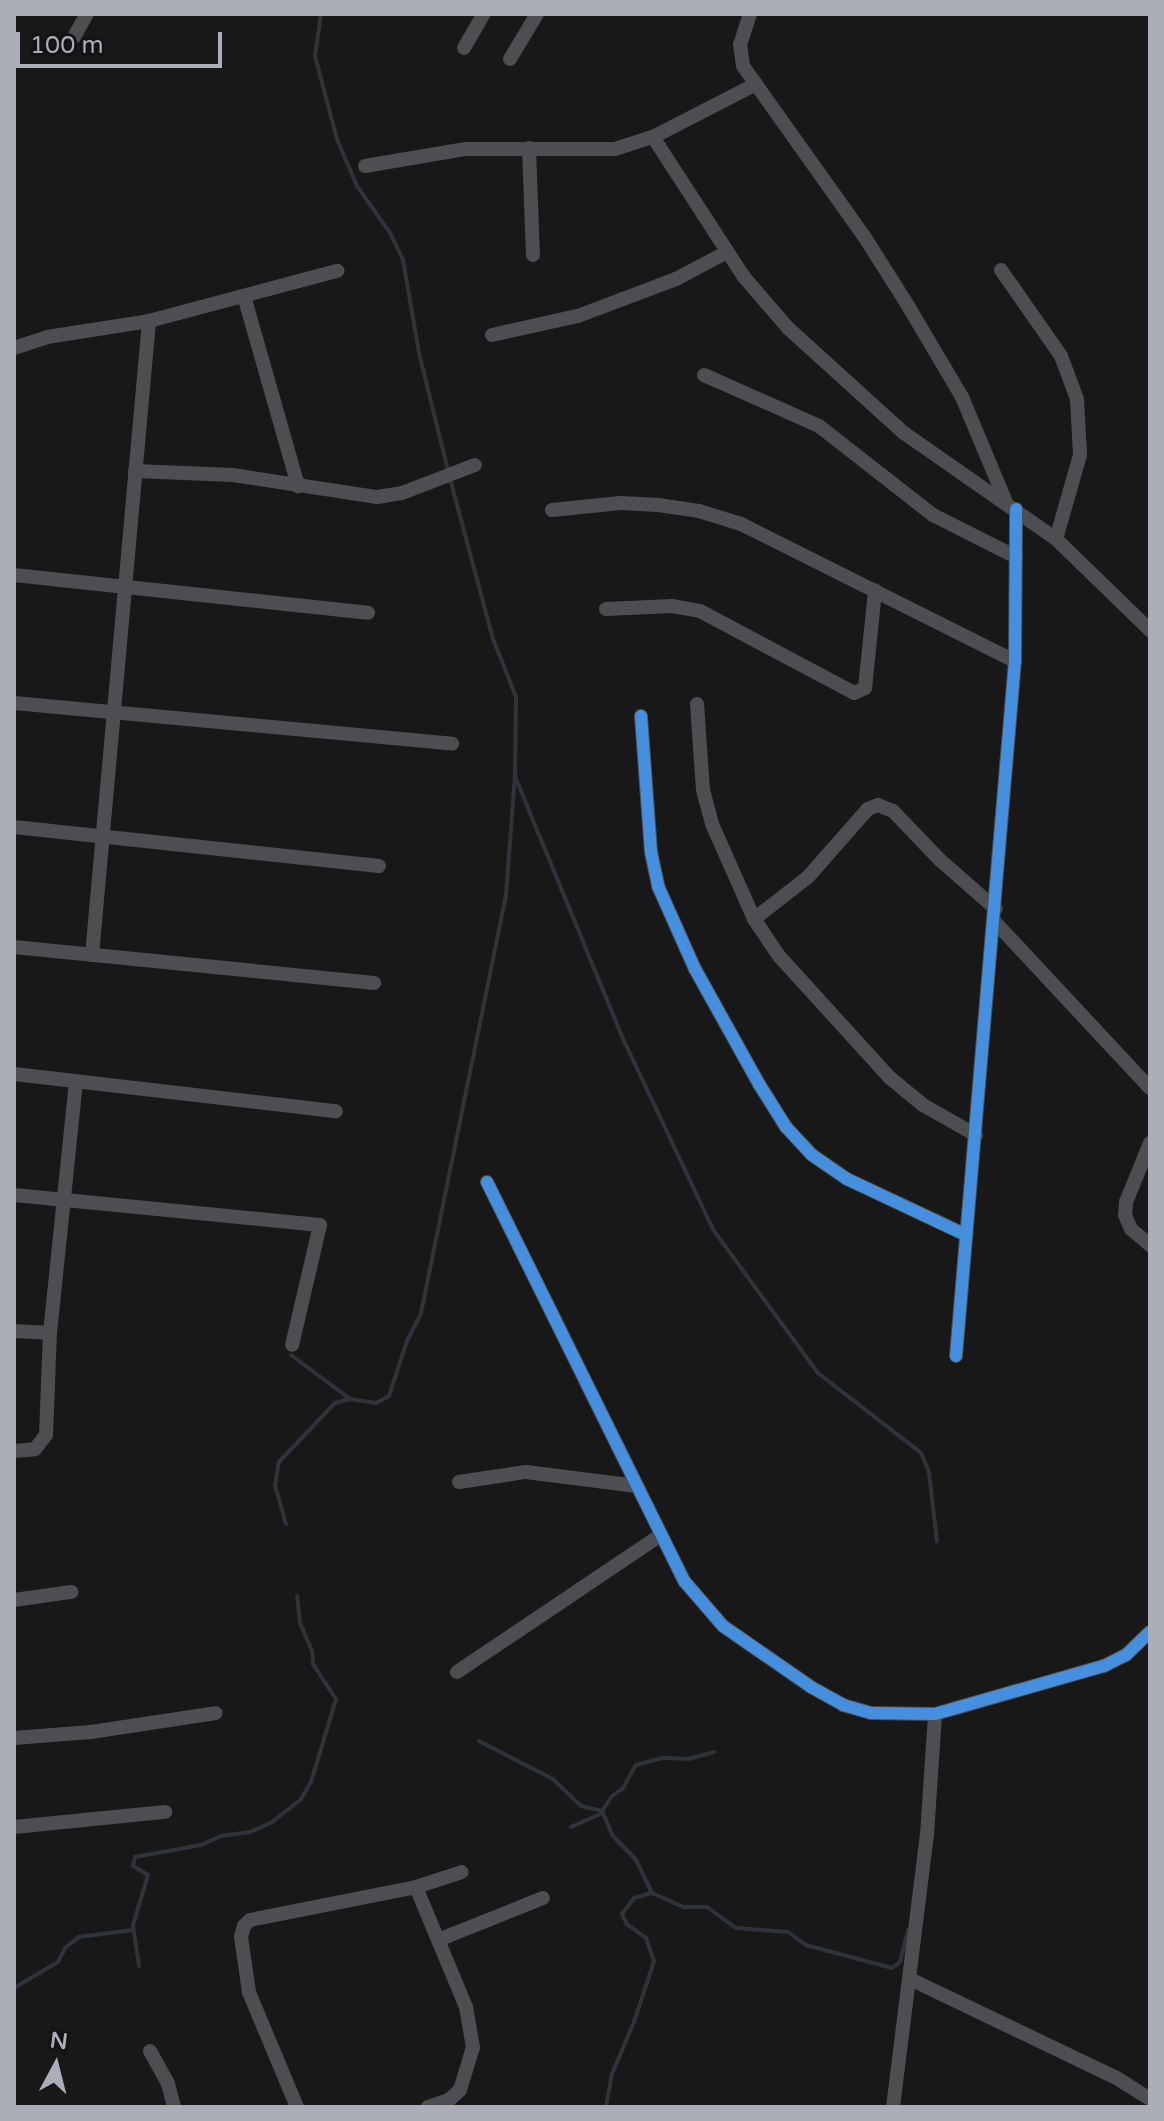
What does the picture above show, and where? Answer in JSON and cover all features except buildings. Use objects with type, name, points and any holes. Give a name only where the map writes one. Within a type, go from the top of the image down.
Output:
[{"type":"street","points":[[74,37],[87,14]]},
{"type":"street","points":[[464,48],[484,14]]},
{"type":"street","points":[[510,59],[537,14]]},
{"type":"street","points":[[750,14],[740,55],[756,84],[864,236],[947,371],[962,397],[1011,506],[1016,557],[1015,661],[996,916],[956,1356]]},
{"type":"street","points":[[365,166],[465,149],[615,149],[653,137],[756,84]]},
{"type":"street","points":[[653,137],[727,252],[765,304],[856,392],[904,433],[1056,539],[1150,630]]},
{"type":"street","points":[[529,148],[533,255]]},
{"type":"street","points":[[492,335],[578,316],[676,279],[727,252]]},
{"type":"street","points":[[1001,270],[1061,356],[1077,399],[1080,455],[1056,539]]},
{"type":"street","points":[[14,348],[47,337],[149,321],[337,271]]},
{"type":"street","points":[[244,296],[298,486]]},
{"type":"street","points":[[92,955],[149,321]]},
{"type":"street","points":[[704,375],[819,426],[839,438],[933,515],[1016,557]]},
{"type":"street","points":[[135,471],[233,475],[377,497],[402,493],[475,465]]},
{"type":"street","points":[[552,510],[621,503],[699,511],[741,524],[1015,661]]},
{"type":"street","points":[[14,575],[368,613]]},
{"type":"street","points":[[606,609],[672,606],[700,611],[854,693],[865,688],[875,591]]},
{"type":"street","points":[[14,703],[452,744]]},
{"type":"street","points":[[697,704],[703,790],[712,824],[754,919],[807,989],[889,1077],[923,1105],[976,1135]]},
{"type":"street","points":[[641,716],[651,852],[658,886],[695,969],[759,1084],[786,1127],[812,1155],[847,1179],[966,1235]]},
{"type":"street","points":[[754,919],[808,877],[868,809],[878,805],[893,811],[996,916],[1150,1088]]},
{"type":"street","points":[[14,827],[379,866]]},
{"type":"street","points":[[14,947],[374,983]]},
{"type":"street","points":[[14,1074],[336,1111]]},
{"type":"street","points":[[14,1451],[35,1449],[46,1435],[50,1333],[76,1081]]},
{"type":"street","points":[[1150,1143],[1126,1202],[1125,1215],[1131,1229],[1150,1245]]},
{"type":"street","points":[[487,1182],[685,1582],[702,1606],[723,1626],[811,1687],[843,1705],[871,1713],[935,1714],[1104,1666],[1126,1655],[1150,1632]]},
{"type":"street","points":[[14,1195],[320,1225],[292,1345]]},
{"type":"street","points":[[14,1331],[50,1333]]},
{"type":"street","points":[[459,1482],[526,1472],[637,1486]]},
{"type":"street","points":[[457,1672],[661,1535]]},
{"type":"street","points":[[14,1600],[71,1592]]},
{"type":"street","points":[[14,1738],[91,1732],[216,1713]]},
{"type":"street","points":[[893,2107],[927,1835],[935,1714]]},
{"type":"street","points":[[14,1827],[165,1812]]},
{"type":"street","points":[[297,2107],[249,1992],[241,1937],[244,1926],[250,1920],[416,1887],[462,1872]]},
{"type":"street","points":[[416,1887],[466,2007],[473,2047],[460,2090],[449,2100],[428,2107]]},
{"type":"street","points":[[438,1940],[543,1898]]},
{"type":"street","points":[[910,1979],[1115,2077],[1150,2099]]},
{"type":"street","points":[[150,2051],[168,2084],[174,2107]]},
{"type":"waterway","points":[[321,14],[315,56],[337,139],[357,186],[390,233],[403,260],[419,353],[448,470]]},
{"type":"waterway","points":[[286,1524],[275,1486],[279,1462],[335,1403],[350,1399],[376,1403],[389,1396],[407,1341],[421,1313],[506,895],[515,776],[516,697],[493,639],[450,478]]},
{"type":"waterway","points":[[516,779],[625,1043],[714,1231],[818,1373],[921,1453],[929,1472],[937,1542]]},
{"type":"waterway","points":[[291,1355],[350,1399]]},
{"type":"waterway","points":[[139,1966],[133,1925],[148,1875],[133,1866],[135,1857],[250,1832],[272,1822],[301,1799],[311,1782],[336,1699],[313,1664],[312,1651],[300,1623],[297,1596]]},
{"type":"waterway","points":[[479,1741],[553,1779],[581,1806],[602,1811],[612,1796],[623,1788],[636,1765],[663,1758],[688,1759],[714,1752]]},
{"type":"waterway","points":[[571,1827],[603,1813],[613,1836],[636,1860],[652,1893],[684,1907],[707,1907],[736,1928],[788,1932],[806,1945],[892,1968],[900,1962],[908,1930]]},
{"type":"waterway","points":[[606,2107],[612,2074],[634,2022],[654,1961],[646,1938],[627,1924],[622,1914],[634,1898],[652,1893]]},
{"type":"waterway","points":[[14,1988],[58,1962],[65,1948],[79,1937],[133,1930]]},
{"type":"cycle path","points":[[956,1356],[1015,661],[1016,509]]},
{"type":"cycle path","points":[[641,716],[651,852],[658,886],[695,969],[759,1084],[786,1127],[812,1155],[847,1179],[966,1235]]},
{"type":"cycle path","points":[[487,1182],[685,1582],[723,1626],[811,1687],[843,1705],[871,1713],[935,1714],[1104,1666],[1126,1655],[1150,1632]]}]
